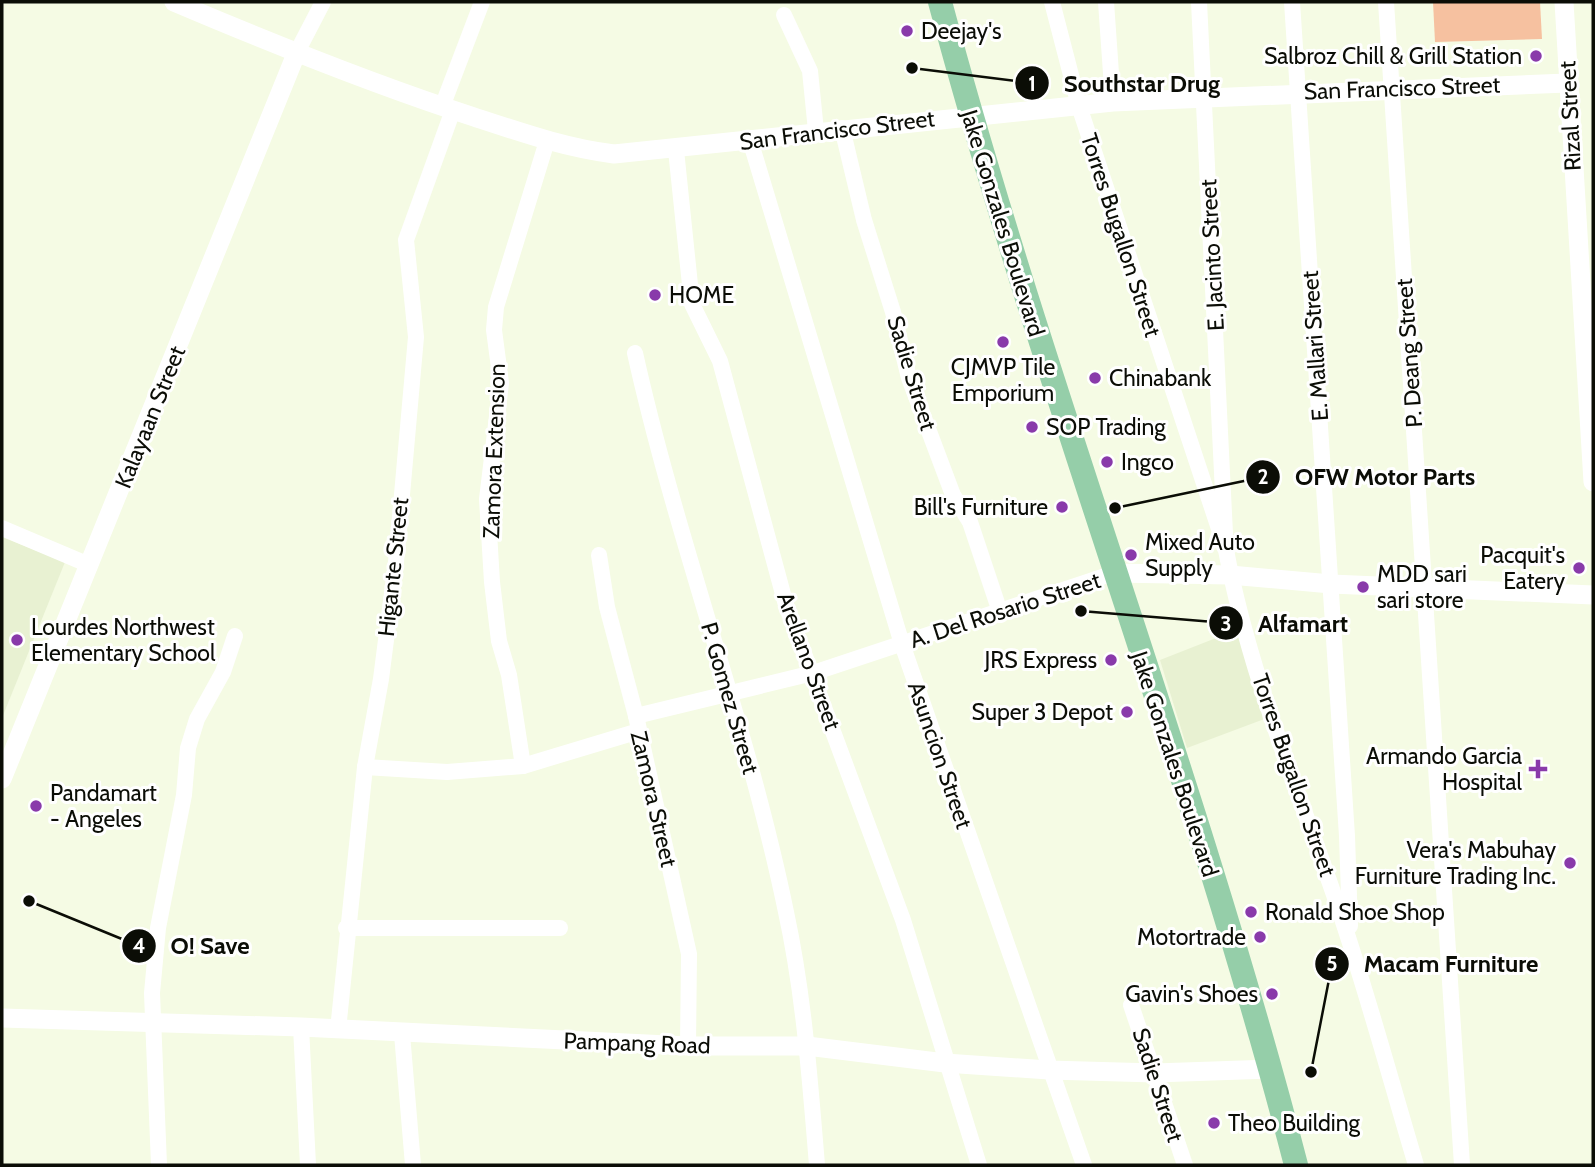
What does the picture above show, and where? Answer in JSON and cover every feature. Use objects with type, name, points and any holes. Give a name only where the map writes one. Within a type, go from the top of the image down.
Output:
[{"type":"main road","name":"Jake Gonzales Boulevard","points":[[940,2],[970,114],[1042,353],[1271,1069],[1296,1165]]},
{"type":"street","name":"San Francisco Street","points":[[174,2],[296,54],[447,109],[547,141],[614,154],[676,150],[970,114],[1114,102],[1298,92],[1567,83]]},
{"type":"street","points":[[296,54],[323,2]]},
{"type":"street","name":"Higante Street","points":[[338,1030],[346,928],[365,767],[381,679],[396,562],[416,337],[406,240],[482,2]]},
{"type":"street","name":"Torres Bugallon Street","points":[[1052,2],[1079,106],[1226,550],[1230,575],[1273,719],[1350,942],[1416,1165]]},
{"type":"street","points":[[1106,2],[1114,102]]},
{"type":"street","name":"E. Jacinto Street","points":[[1199,2],[1226,550]]},
{"type":"street","name":"E. Mallari Street","points":[[1292,2],[1331,584],[1350,942]]},
{"type":"street","name":"P. Deang Street","points":[[1386,2],[1389,89],[1426,589],[1462,1165]]},
{"type":"street","name":"Rizal Street","points":[[1564,2],[1593,482]]},
{"type":"street","points":[[784,15],[810,71],[816,131]]},
{"type":"street","name":"Kalayaan Street","points":[[2,779],[296,54]]},
{"type":"street","name":"Sadie Street","points":[[842,128],[864,220],[893,312],[909,378],[953,495],[970,522],[1000,612]]},
{"type":"street","name":"Asuncion Street","points":[[750,140],[902,644],[1084,1165]]},
{"type":"street","name":"Zamora Extension","points":[[523,766],[509,675],[494,608],[488,499],[501,383],[494,330],[496,306],[547,141]]},
{"type":"street","name":"Arellano Street","points":[[676,150],[692,304],[720,361],[786,605],[903,920],[945,1063],[979,1165]]},
{"type":"street","name":"P. Gomez Street","points":[[635,353],[654,439],[739,720],[786,912],[807,1046],[817,1165]]},
{"type":"street","points":[[2,528],[88,564]]},
{"type":"street","name":"Zamora Street","points":[[599,555],[607,607],[637,724],[689,954],[688,1046]]},
{"type":"street","name":"A. Del Rosario Street","points":[[365,767],[447,772],[523,766],[637,724],[729,694],[813,673],[1114,573],[1230,575],[1331,584],[1593,595]]},
{"type":"street","points":[[159,1165],[152,1024],[155,953],[184,795],[188,748],[197,719],[223,672],[234,636]]},
{"type":"street","points":[[346,928],[560,928]]},
{"type":"street","name":"Sadie Street","points":[[1131,1005],[1185,1165]]},
{"type":"street","name":"Pampang Road","points":[[2,1018],[301,1027],[688,1046],[807,1046],[945,1063],[1049,1070],[1155,1073],[1271,1069]]},
{"type":"street","points":[[301,1027],[308,1165]]},
{"type":"street","points":[[402,1034],[413,1165]]},
{"type":"shaded area","points":[[1433,2],[1540,2],[1542,39],[1435,42]]},
{"type":"shaded area","name":"Lourdes Northwest Elementary School","points":[[2,537],[65,562],[2,718]]},
{"type":"shaded area","points":[[1239,629],[1267,718],[1187,748],[1160,660]]},
{"type":"place","name":"Deejay's","points":[[907,31]]},
{"type":"place","name":"Salbroz Chill & Grill Station","points":[[1536,56]]},
{"type":"place","name":"Southstar Drug","points":[[912,68]]},
{"type":"place","name":"HOME","points":[[655,295]]},
{"type":"place","name":"CJMVP Tile Emporium","points":[[1003,342]]},
{"type":"place","name":"Chinabank","points":[[1095,378]]},
{"type":"place","name":"SOP Trading","points":[[1032,427]]},
{"type":"place","name":"Ingco","points":[[1107,462]]},
{"type":"place","name":"Bill's Furniture","points":[[1062,507]]},
{"type":"place","name":"OFW Motor Parts","points":[[1115,508]]},
{"type":"place","name":"Mixed Auto Supply","points":[[1131,555]]},
{"type":"place","name":"Pacquit's Eatery","points":[[1579,568]]},
{"type":"place","name":"MDD sari sari store","points":[[1363,587]]},
{"type":"place","name":"Alfamart","points":[[1081,611]]},
{"type":"place","name":"Lourdes Northwest Elementary School","points":[[17,640]]},
{"type":"place","name":"JRS Express","points":[[1111,660]]},
{"type":"place","name":"Super 3 Depot","points":[[1127,712]]},
{"type":"place","name":"Armando Garcia Hospital","points":[[1538,769]]},
{"type":"place","name":"Pandamart - Angeles","points":[[36,806]]},
{"type":"place","name":"Vera's Mabuhay Furniture Trading Inc.","points":[[1570,863]]},
{"type":"place","name":"O! Save","points":[[29,901]]},
{"type":"place","name":"Ronald Shoe Shop","points":[[1251,912]]},
{"type":"place","name":"Motortrade","points":[[1260,937]]},
{"type":"place","name":"Gavin's Shoes","points":[[1272,994]]},
{"type":"place","name":"Macam Furniture","points":[[1311,1072]]},
{"type":"place","name":"Theo Building","points":[[1214,1123]]}]
